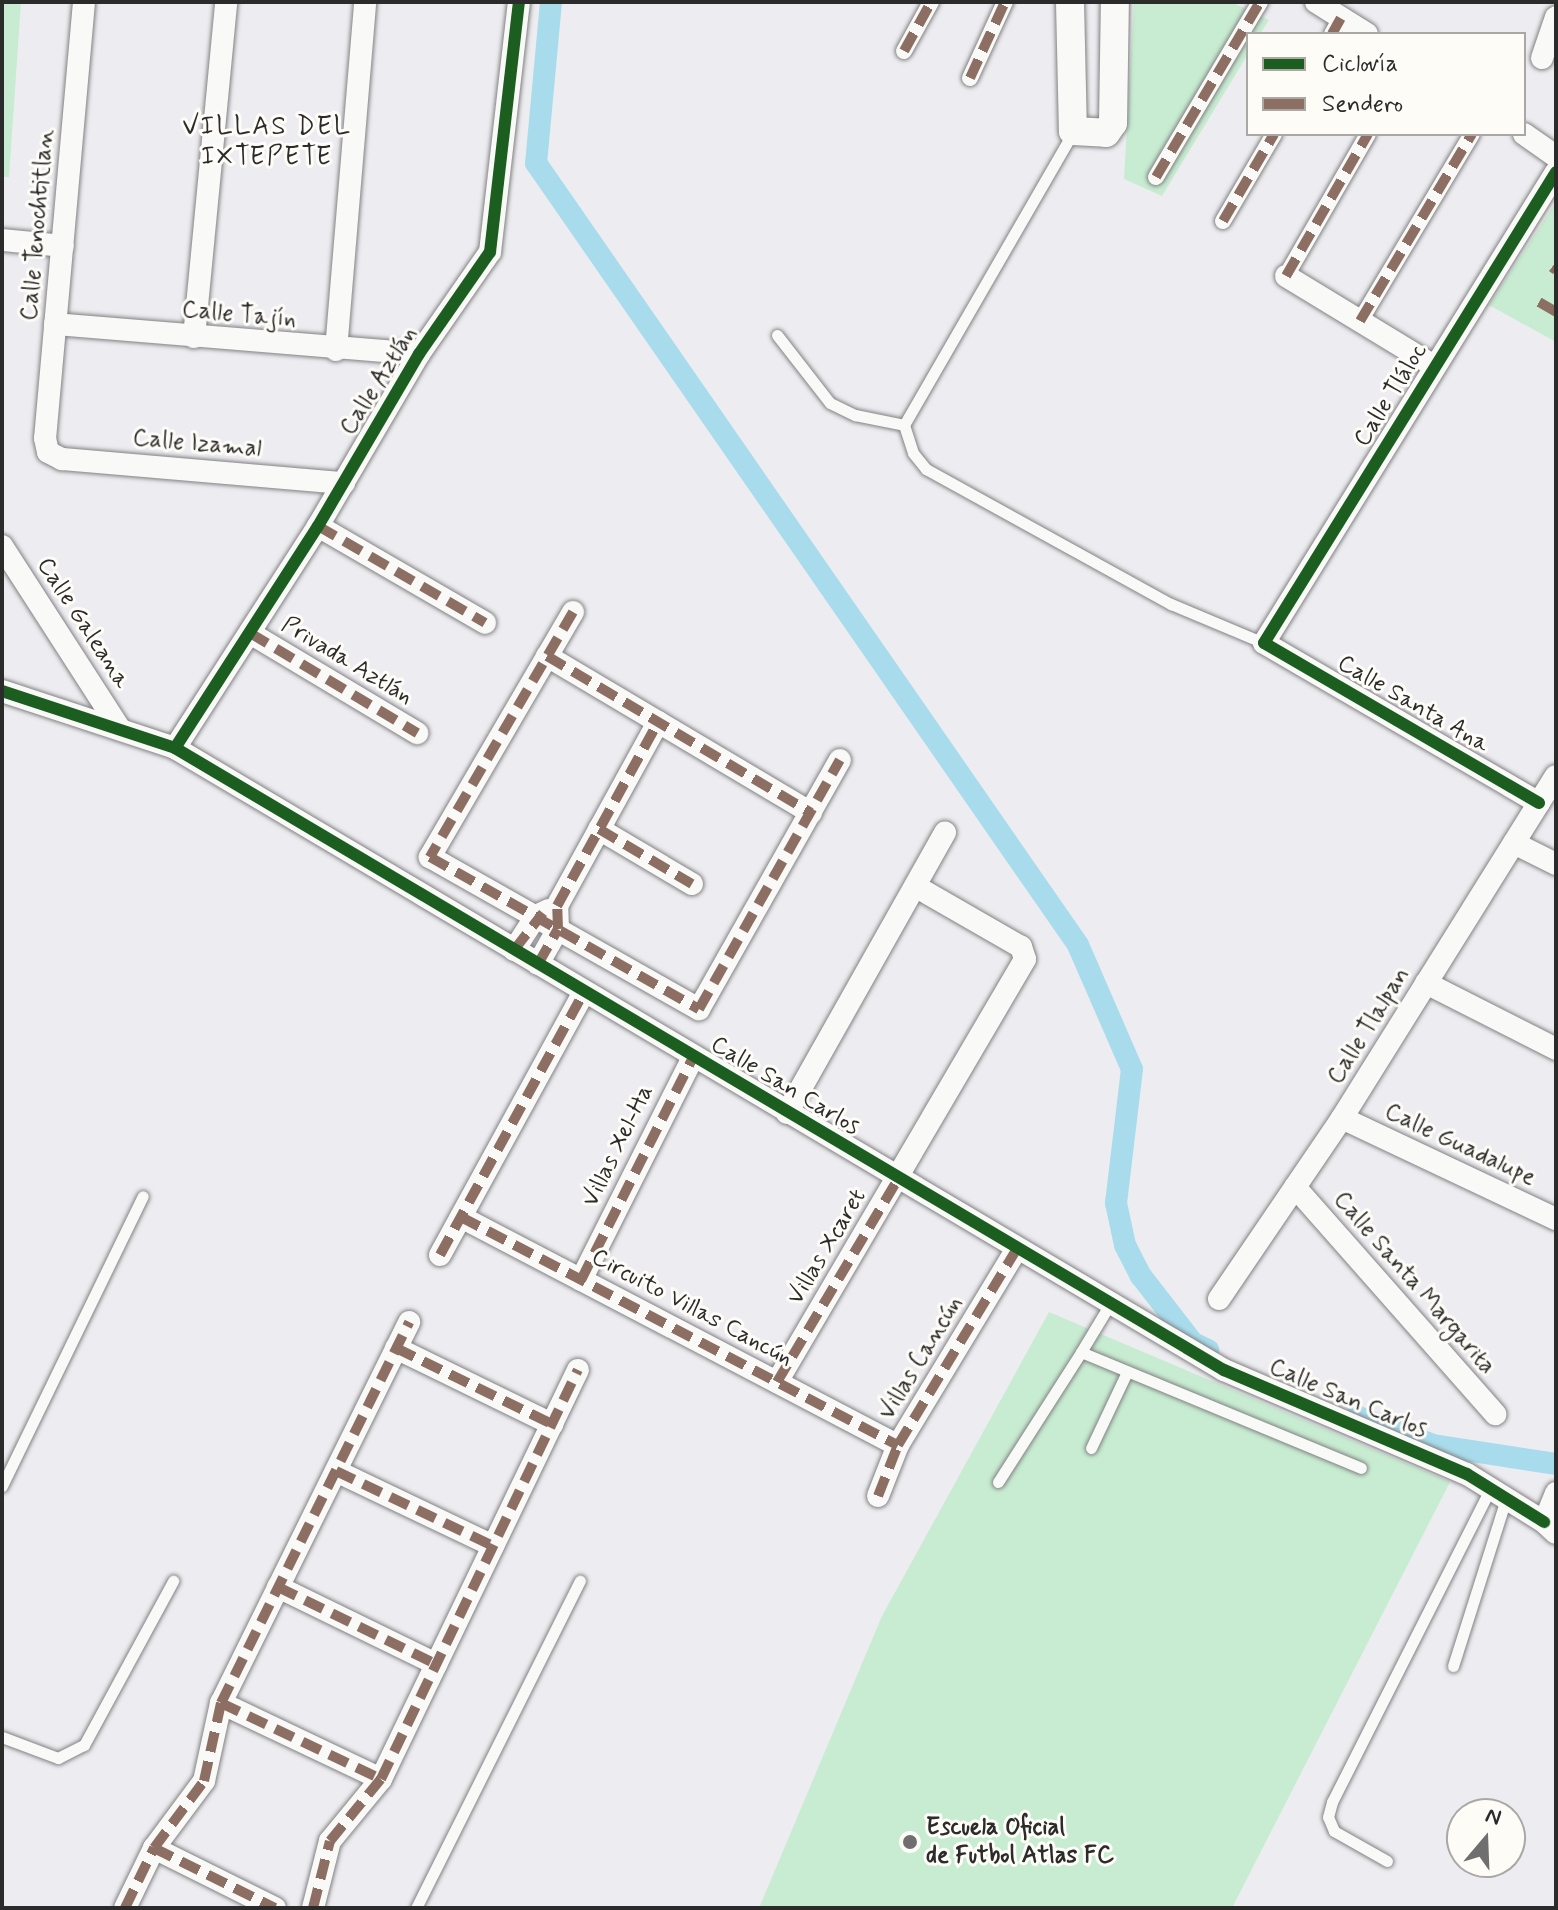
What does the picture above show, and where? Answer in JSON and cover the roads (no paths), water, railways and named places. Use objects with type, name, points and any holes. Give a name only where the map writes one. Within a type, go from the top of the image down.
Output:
[{"type":"street","name":"Calle Tenochtitlan","points":[[48,452],[55,324],[84,2]]},
{"type":"street","points":[[194,337],[226,2]]},
{"type":"street","points":[[336,350],[365,2]]},
{"type":"street","name":"Calle Aztlán","points":[[175,748],[318,526],[419,354],[490,252],[519,2]]},
{"type":"street","points":[[904,51],[931,2]]},
{"type":"street","points":[[970,78],[1005,2]]},
{"type":"street","points":[[1070,2],[1073,131],[1106,133],[1113,123],[1115,2]]},
{"type":"street","points":[[1156,177],[1260,2]]},
{"type":"street","points":[[1316,2],[1337,26],[1360,32]]},
{"type":"street","points":[[1542,58],[1556,17]]},
{"type":"street","points":[[1526,135],[1556,156]]},
{"type":"street","points":[[1223,221],[1273,136]]},
{"type":"street","points":[[1367,136],[1286,276],[1434,366]]},
{"type":"street","points":[[1360,321],[1471,136]]},
{"type":"street","name":"Calle Tláloc","points":[[1264,643],[1556,172]]},
{"type":"street","points":[[2,240],[63,246]]},
{"type":"street","name":"Calle Tajín","points":[[55,324],[336,350],[419,354]]},
{"type":"street","name":"Calle Izamal","points":[[48,452],[62,459],[344,483]]},
{"type":"street","points":[[318,526],[485,623]]},
{"type":"street","name":"Calle Galeana","points":[[2,546],[120,729]]},
{"type":"street","points":[[573,612],[430,857],[699,1009],[840,760]]},
{"type":"street","name":"Privada Aztlán","points":[[250,633],[417,733]]},
{"type":"street","name":"Calle Santa Ana","points":[[1264,643],[1539,803]]},
{"type":"street","points":[[547,656],[811,813]]},
{"type":"street","name":"Calle San Carlos","points":[[2,691],[175,748],[538,964],[579,1001],[693,1057],[1224,1370],[1498,1494],[1550,1528]]},
{"type":"street","points":[[538,964],[558,929],[557,906],[658,722]]},
{"type":"street","name":"Calle Tlalpan","points":[[1219,1299],[1342,1118],[1556,776]]},
{"type":"street","points":[[599,829],[692,884]]},
{"type":"street","points":[[787,1113],[945,833]]},
{"type":"street","points":[[1514,843],[1556,864]]},
{"type":"street","name":"Villas Xcaret","points":[[777,1382],[1026,955],[1021,947],[915,886]]},
{"type":"street","points":[[514,950],[536,916],[557,906]]},
{"type":"street","points":[[1426,983],[1556,1049]]},
{"type":"street","points":[[440,1255],[579,1001]]},
{"type":"street","name":"Villas Xel-Ha","points":[[581,1280],[693,1057]]},
{"type":"street","name":"Calle Guadalupe","points":[[1342,1118],[1556,1219]]},
{"type":"street","name":"Calle Santa Margarita","points":[[1295,1187],[1495,1414]]},
{"type":"street","name":"Circuito Villas Cancún","points":[[461,1217],[898,1445]]},
{"type":"street","name":"Villas Cancún","points":[[878,1496],[898,1445],[1016,1250]]},
{"type":"street","points":[[125,1908],[154,1848],[204,1781],[221,1703],[409,1322]]},
{"type":"street","points":[[396,1348],[552,1424]]},
{"type":"street","points":[[313,1908],[330,1841],[381,1779],[578,1370]]},
{"type":"street","points":[[336,1471],[493,1546]]},
{"type":"street","points":[[1550,1528],[1556,1493]]},
{"type":"street","points":[[278,1587],[436,1664]]},
{"type":"street","points":[[221,1703],[381,1779]]},
{"type":"street","points":[[154,1848],[275,1908]]},
{"type":"lane","points":[[777,335],[830,403],[855,415],[904,425],[1073,131]]},
{"type":"lane","name":"Calle Santa Ana","points":[[904,425],[913,453],[926,469],[1171,604],[1264,643]]},
{"type":"lane","points":[[2,1486],[143,1196]]},
{"type":"lane","points":[[998,1482],[1110,1304]]},
{"type":"lane","points":[[1081,1352],[1361,1468]]},
{"type":"lane","points":[[1091,1448],[1127,1372]]},
{"type":"lane","points":[[1453,1666],[1498,1494]]},
{"type":"lane","points":[[1387,1861],[1334,1831],[1328,1817],[1332,1802],[1498,1494]]},
{"type":"lane","points":[[2,1737],[58,1758],[84,1745],[173,1581]]},
{"type":"lane","points":[[416,1908],[580,1581]]},
{"type":"waterway","points":[[551,2],[536,163],[1078,945],[1132,1069],[1116,1203],[1125,1245],[1141,1276],[1193,1343],[1208,1350]]},
{"type":"waterway","points":[[1356,1416],[1433,1445],[1556,1464]]},
{"type":"place","name":"Escuela Oficial de Futbol Atlas FC","points":[[910,1842]]},
{"type":"district","name":"VILLAS DEL IXTEPETE","points":[[267,143]]}]
